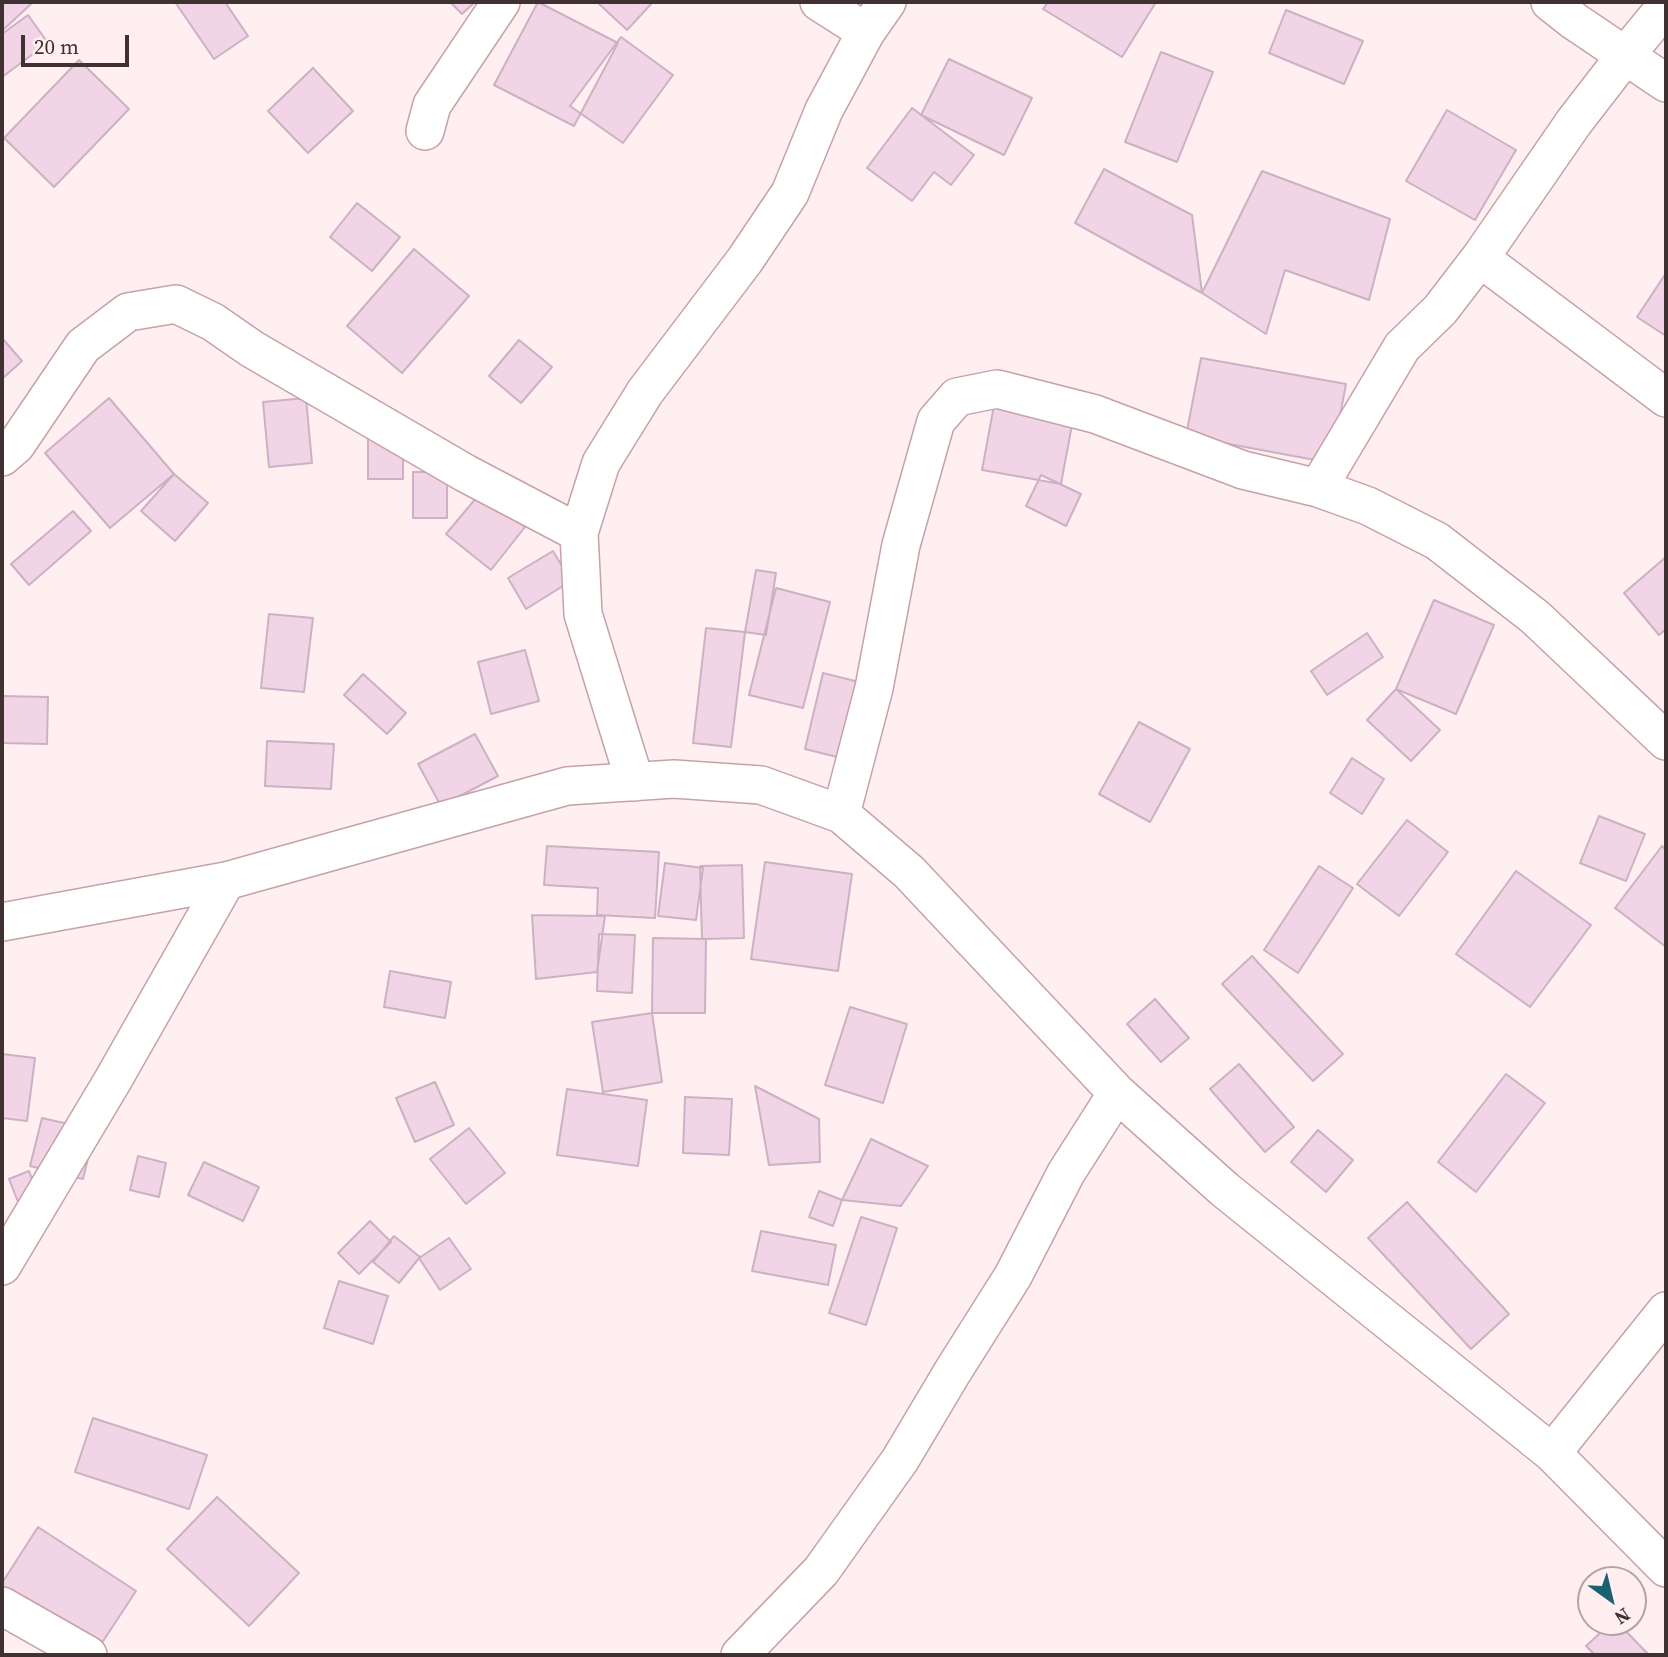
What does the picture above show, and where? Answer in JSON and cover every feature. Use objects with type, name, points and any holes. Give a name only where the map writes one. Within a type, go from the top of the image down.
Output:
[{"type":"street","points":[[425,131],[432,106],[501,2]]},
{"type":"street","points":[[819,2],[866,32]]},
{"type":"street","points":[[635,782],[583,614],[579,533],[601,463],[645,392],[745,260],[790,193],[824,110],[866,32],[887,2]]},
{"type":"street","points":[[1550,2],[1666,83]]},
{"type":"street","points":[[1318,488],[1402,347],[1440,310],[1480,258],[1574,122],[1666,6]]},
{"type":"street","points":[[1480,258],[1666,398]]},
{"type":"street","points":[[2,457],[16,445],[83,346],[128,312],[176,304],[212,322],[252,349],[465,473],[579,533]]},
{"type":"street","points":[[841,814],[874,688],[901,545],[936,421],[957,397],[997,389],[1095,414],[1243,470],[1318,488],[1367,506],[1437,541],[1535,617],[1666,741]]},
{"type":"street","points":[[2,922],[226,881],[567,786],[674,779],[761,785],[841,814],[909,872],[1117,1093],[1224,1189],[1552,1452],[1666,1568]]},
{"type":"street","points":[[2,1266],[113,1080],[226,881]]},
{"type":"street","points":[[740,1655],[821,1571],[900,1460],[1013,1276],[1066,1173],[1117,1093]]},
{"type":"street","points":[[1552,1452],[1666,1311]]},
{"type":"street","points":[[2,1606],[88,1655]]},
{"type":"building","points":[[2,2],[33,2],[2,31]]},
{"type":"building","points":[[175,2],[225,2],[248,36],[214,59]]},
{"type":"building","points":[[450,2],[475,2],[462,14]]},
{"type":"building","points":[[538,2],[618,43],[574,126],[494,85]]},
{"type":"building","points":[[597,2],[653,2],[627,30]]},
{"type":"building","points":[[1048,2],[1156,2],[1122,57],[1043,9]]},
{"type":"building","points":[[1286,10],[1363,41],[1344,84],[1269,53]]},
{"type":"building","points":[[28,15],[48,43],[2,77],[2,34]]},
{"type":"building","points":[[621,37],[673,75],[623,143],[570,106]]},
{"type":"building","points":[[1161,52],[1213,72],[1177,162],[1125,142]]},
{"type":"building","points":[[949,59],[1032,98],[1004,155],[921,115]]},
{"type":"building","points":[[79,60],[129,109],[54,187],[4,138]]},
{"type":"building","points":[[313,68],[353,111],[308,153],[268,111]]},
{"type":"building","points":[[912,108],[974,155],[951,185],[934,172],[912,201],[867,168]]},
{"type":"building","points":[[1447,110],[1516,150],[1475,220],[1406,181]]},
{"type":"building","points":[[1104,169],[1192,215],[1202,293],[1075,223]]},
{"type":"building","points":[[1262,171],[1390,219],[1369,300],[1285,270],[1266,334],[1202,293]]},
{"type":"building","points":[[357,203],[400,237],[372,271],[330,237]]},
{"type":"building","points":[[414,249],[469,296],[402,373],[347,326]]},
{"type":"building","points":[[1666,273],[1666,336],[1637,317]]},
{"type":"building","points":[[2,338],[22,361],[2,379]]},
{"type":"building","points":[[519,340],[552,367],[521,403],[489,376]]},
{"type":"building","points":[[1201,358],[1346,384],[1331,463],[1186,436]]},
{"type":"building","points":[[997,389],[1076,403],[1061,484],[982,470]]},
{"type":"building","points":[[109,398],[174,474],[110,528],[45,453]]},
{"type":"building","points":[[306,398],[312,463],[269,467],[263,402]]},
{"type":"building","points":[[403,427],[403,479],[368,479],[368,428]]},
{"type":"building","points":[[413,472],[447,472],[447,518],[413,518]]},
{"type":"building","points":[[174,474],[208,503],[175,541],[141,511]]},
{"type":"building","points":[[1041,475],[1081,494],[1066,526],[1026,506]]},
{"type":"building","points":[[482,491],[525,527],[491,570],[446,534]]},
{"type":"building","points":[[73,511],[91,531],[29,585],[11,564]]},
{"type":"building","points":[[553,551],[571,581],[526,609],[508,578]]},
{"type":"building","points":[[1666,557],[1666,629],[1659,635],[1624,593]]},
{"type":"building","points":[[756,570],[776,573],[766,635],[745,632]]},
{"type":"building","points":[[776,588],[830,602],[803,708],[749,695]]},
{"type":"building","points":[[1434,600],[1494,625],[1456,714],[1396,689]]},
{"type":"building","points":[[269,614],[313,618],[304,692],[261,688]]},
{"type":"building","points":[[706,628],[745,632],[731,747],[693,743]]},
{"type":"building","points":[[1367,633],[1383,657],[1327,695],[1311,671]]},
{"type":"building","points":[[525,650],[539,701],[491,714],[478,662]]},
{"type":"building","points":[[823,673],[875,686],[857,762],[805,749]]},
{"type":"building","points":[[363,674],[406,713],[387,734],[344,695]]},
{"type":"building","points":[[1396,689],[1440,730],[1411,761],[1367,720]]},
{"type":"building","points":[[2,696],[48,697],[47,744],[2,743]]},
{"type":"building","points":[[1139,722],[1190,749],[1150,822],[1099,794]]},
{"type":"building","points":[[475,734],[498,776],[441,806],[418,764]]},
{"type":"building","points":[[267,741],[334,744],[331,789],[265,786]]},
{"type":"building","points":[[1352,758],[1384,779],[1362,814],[1330,793]]},
{"type":"building","points":[[1599,816],[1645,834],[1626,881],[1580,863]]},
{"type":"building","points":[[1407,820],[1448,852],[1399,916],[1357,884]]},
{"type":"building","points":[[547,846],[659,852],[655,918],[597,915],[598,888],[544,885]]},
{"type":"building","points":[[1662,846],[1666,850],[1666,947],[1615,908]]},
{"type":"building","points":[[765,862],[852,874],[838,971],[751,959]]},
{"type":"building","points":[[665,863],[703,868],[696,920],[658,916]]},
{"type":"building","points":[[742,865],[744,938],[702,939],[700,866]]},
{"type":"building","points":[[1319,866],[1353,888],[1298,973],[1264,950]]},
{"type":"building","points":[[1516,871],[1591,925],[1530,1007],[1456,954]]},
{"type":"building","points":[[532,915],[605,916],[597,972],[536,979]]},
{"type":"building","points":[[599,934],[635,935],[632,993],[597,991]]},
{"type":"building","points":[[653,938],[706,939],[705,1013],[652,1013]]},
{"type":"building","points":[[1252,956],[1343,1054],[1313,1081],[1222,984]]},
{"type":"building","points":[[390,971],[451,982],[445,1018],[384,1007]]},
{"type":"building","points":[[1155,999],[1189,1038],[1161,1062],[1127,1024]]},
{"type":"building","points":[[850,1007],[907,1024],[883,1103],[825,1085]]},
{"type":"building","points":[[652,1013],[662,1082],[603,1092],[592,1022]]},
{"type":"building","points":[[2,1054],[35,1058],[27,1121],[2,1118]]},
{"type":"building","points":[[1239,1064],[1294,1127],[1265,1152],[1210,1089]]},
{"type":"building","points":[[1506,1074],[1545,1103],[1476,1192],[1438,1162]]},
{"type":"building","points":[[435,1082],[454,1125],[415,1142],[396,1098]]},
{"type":"building","points":[[755,1086],[819,1119],[820,1162],[769,1165]]},
{"type":"building","points":[[567,1089],[647,1100],[638,1166],[557,1155]]},
{"type":"building","points":[[685,1097],[732,1099],[729,1155],[683,1153]]},
{"type":"building","points":[[42,1118],[95,1130],[83,1179],[30,1166]]},
{"type":"building","points":[[469,1128],[505,1173],[466,1204],[430,1159]]},
{"type":"building","points":[[1318,1130],[1353,1160],[1326,1192],[1291,1162]]},
{"type":"building","points":[[871,1139],[928,1166],[901,1206],[842,1200]]},
{"type":"building","points":[[138,1156],[166,1163],[159,1197],[130,1190]]},
{"type":"building","points":[[204,1162],[259,1187],[243,1221],[188,1195]]},
{"type":"building","points":[[29,1171],[40,1200],[20,1207],[9,1179]]},
{"type":"building","points":[[819,1191],[842,1200],[833,1226],[809,1217]]},
{"type":"building","points":[[1407,1202],[1509,1314],[1471,1349],[1368,1238]]},
{"type":"building","points":[[861,1217],[897,1228],[866,1325],[829,1313]]},
{"type":"building","points":[[370,1221],[391,1242],[359,1274],[338,1253]]},
{"type":"building","points":[[761,1231],[836,1245],[828,1285],[752,1271]]},
{"type":"building","points":[[394,1236],[420,1257],[399,1283],[373,1262]]},
{"type":"building","points":[[449,1238],[471,1269],[440,1290],[419,1258]]},
{"type":"building","points":[[339,1281],[388,1296],[373,1344],[324,1328]]},
{"type":"building","points":[[93,1418],[207,1455],[189,1509],[75,1472]]},
{"type":"building","points":[[217,1497],[299,1573],[249,1626],[167,1549]]},
{"type":"building","points":[[38,1527],[136,1591],[94,1655],[2,1599],[2,1583]]},
{"type":"building","points":[[1597,1636],[1631,1636],[1649,1655],[1595,1655],[1586,1646]]}]
